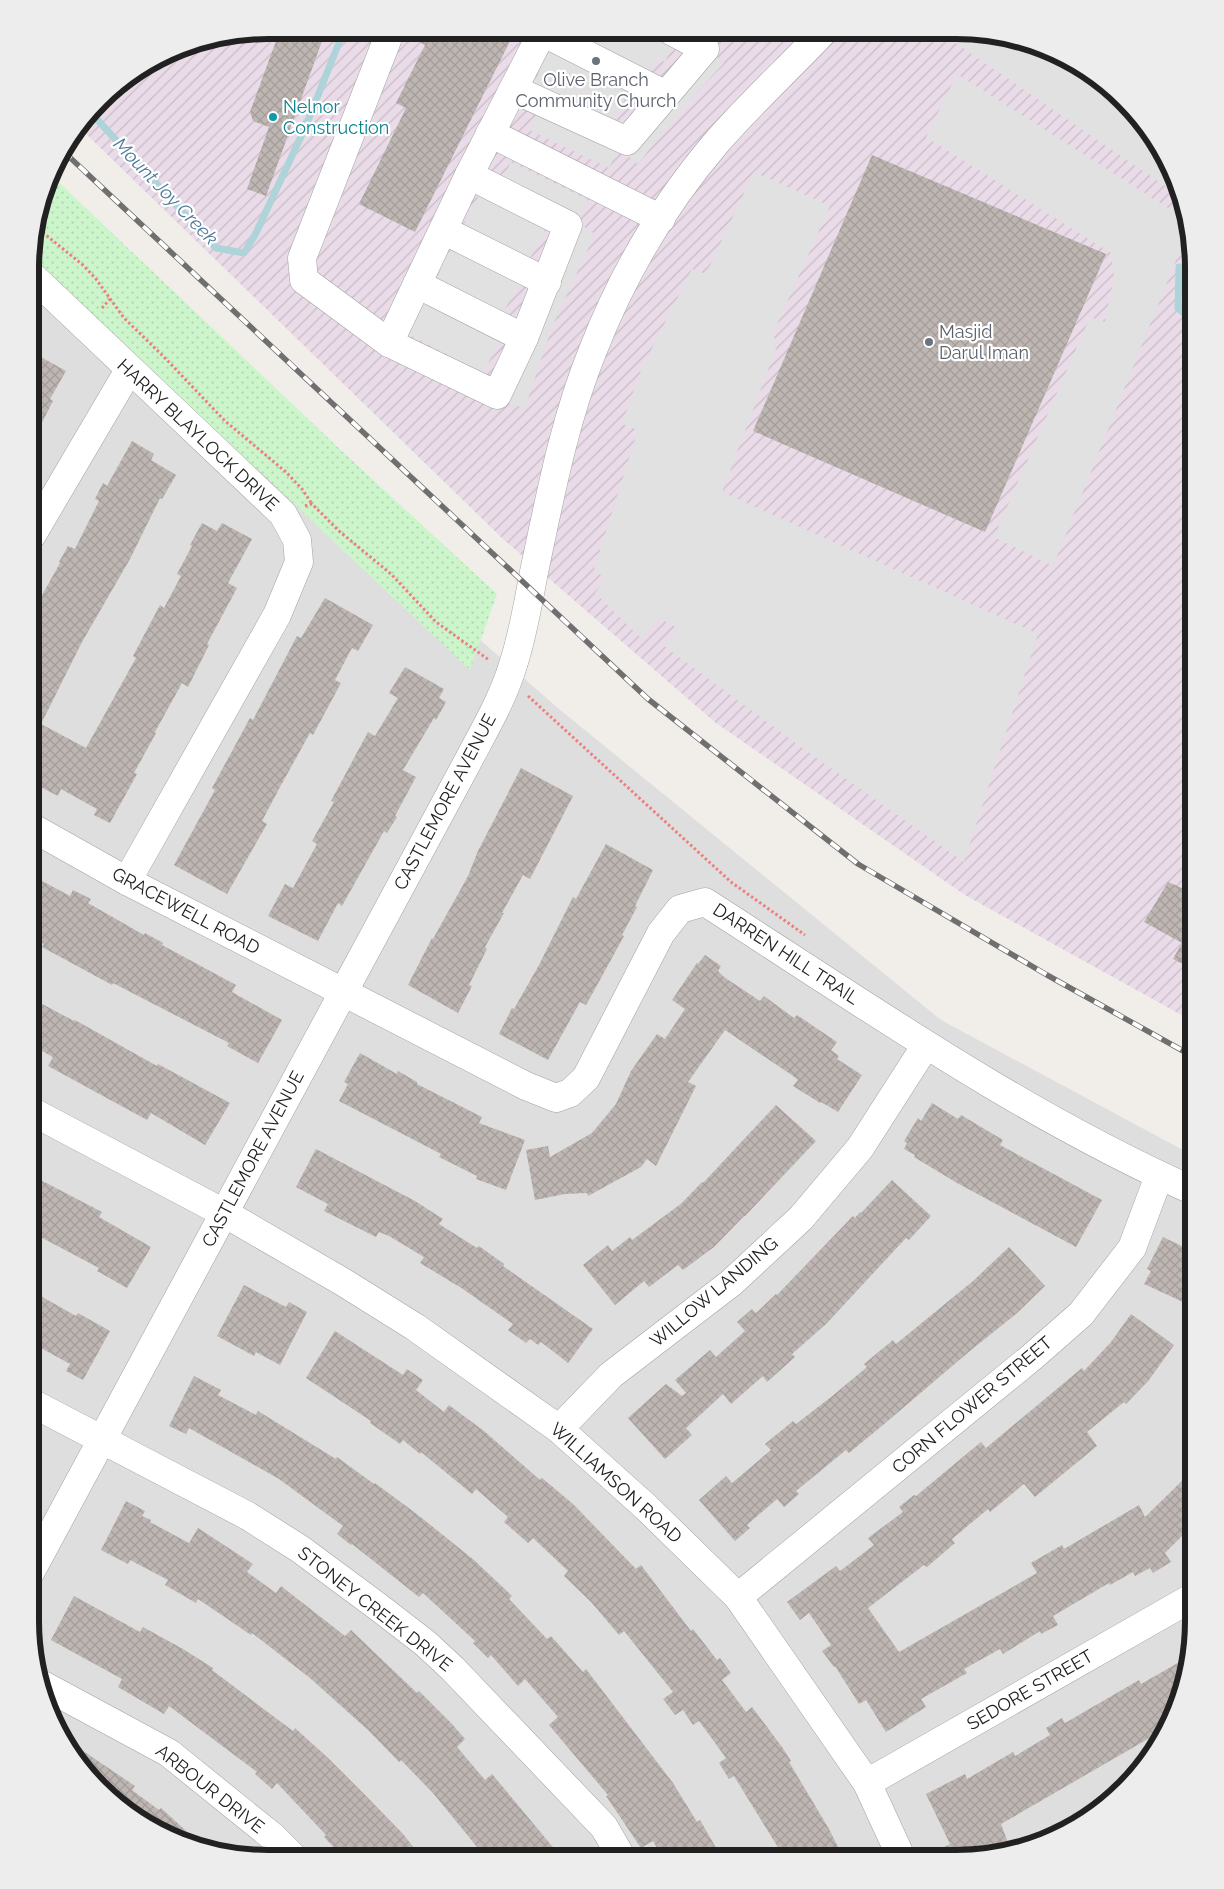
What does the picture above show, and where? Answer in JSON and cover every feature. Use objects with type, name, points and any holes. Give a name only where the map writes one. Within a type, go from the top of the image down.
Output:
[{"type":"street","points":[[387,39],[302,258],[304,280],[389,343],[497,395],[524,338],[568,225],[469,175]]},
{"type":"street","points":[[389,343],[469,175],[538,39]]},
{"type":"street","points":[[556,39],[666,95]]},
{"type":"street","points":[[513,89],[627,141],[705,49],[686,39]]},
{"type":"street","name":"CASTLEMORE AVENUE","points":[[39,1556],[467,763],[508,678],[524,627],[560,455],[577,397],[592,351],[634,262],[661,219],[715,145],[815,39]]},
{"type":"street","points":[[490,133],[661,219]]},
{"type":"street","points":[[443,230],[547,282]]},
{"type":"street","name":"HARRY BLAYLOCK DRIVE","points":[[39,283],[282,514],[297,540],[299,562],[277,615],[127,881]]},
{"type":"street","points":[[417,284],[524,338]]},
{"type":"street","points":[[39,523],[129,370]]},
{"type":"street","name":"GRACEWELL ROAD","points":[[39,832],[127,881],[343,993]]},
{"type":"street","name":"DARREN HILL TRAIL","points":[[343,993],[386,1012],[526,1086],[556,1098],[570,1093],[586,1078],[661,933],[680,909],[705,902],[926,1045],[1048,1117],[1185,1188]]},
{"type":"street","name":"WILLOW LANDING","points":[[559,1429],[611,1374],[731,1282],[801,1218],[860,1148],[926,1045]]},
{"type":"street","name":"WILLIAMSON ROAD","points":[[39,1115],[224,1213],[344,1282],[415,1327],[559,1429],[647,1508],[738,1597],[867,1783],[898,1850]]},
{"type":"street","name":"CORN FLOWER STREET","points":[[738,1597],[1032,1357],[1081,1314],[1132,1248],[1159,1176]]},
{"type":"street","name":"STONEY CREEK DRIVE","points":[[39,1407],[248,1516],[300,1549],[425,1644],[453,1669],[604,1827],[617,1850]]},
{"type":"street","name":"SEDORE STREET","points":[[867,1783],[1185,1602]]},
{"type":"street","name":"ARBOUR DRIVE","points":[[49,1688],[170,1753],[286,1850]]},
{"type":"path","points":[[42,232],[84,266],[96,279],[124,318],[225,421],[286,472],[302,489],[312,504],[339,531],[391,574],[436,622],[482,654],[731,882],[811,938]]},
{"type":"path","points":[[282,514],[312,504]]},
{"type":"shaded area","points":[[253,39],[971,39],[1001,43],[1044,56],[1071,69],[1096,86],[1138,128],[1155,153],[1173,194],[1181,223],[1185,253],[1185,1017],[965,895],[716,723],[503,539],[84,132],[106,106],[128,86],[153,69],[180,56],[223,43]]},
{"type":"shaded area","points":[[577,39],[658,39],[672,46],[665,62],[656,58],[648,75]]},
{"type":"shaded area","points":[[950,39],[971,39],[1001,43],[1030,51],[1057,62],[1083,77],[1118,106],[1138,128],[1162,167],[1169,183],[1165,186]]},
{"type":"shaded area","points":[[709,50],[724,63],[686,104],[638,164],[625,154]]},
{"type":"shaded area","points":[[549,52],[629,91],[612,125],[533,85]]},
{"type":"shaded area","points":[[957,74],[1179,215],[1183,242],[1053,566],[994,537],[1090,317],[1105,322],[1114,277],[1111,253],[926,137]]},
{"type":"shaded area","points":[[537,113],[617,151],[609,168],[529,130]]},
{"type":"shaded area","points":[[511,162],[588,200],[580,218],[502,181]]},
{"type":"shaded area","points":[[754,172],[830,206],[772,336],[779,341],[722,492],[1038,634],[964,862],[808,752],[664,646],[678,628],[659,618],[641,638],[595,593],[605,579],[594,569],[638,430],[622,424],[641,370],[692,269],[706,274]]},
{"type":"shaded area","points":[[480,193],[546,228],[529,260],[463,226]]},
{"type":"shaded area","points":[[581,225],[595,234],[552,327],[525,408],[504,402]]},
{"type":"shaded area","points":[[40,244],[308,489],[559,709],[941,1020],[1185,1151],[1185,1636],[1181,1666],[1168,1709],[1147,1748],[1118,1783],[1083,1812],[1044,1833],[1001,1846],[971,1850],[253,1850],[223,1846],[180,1833],[153,1820],[128,1803],[86,1761],[69,1736],[51,1695],[43,1666],[39,1636]]},
{"type":"shaded area","points":[[451,249],[519,282],[502,315],[435,281]]},
{"type":"shaded area","points":[[425,302],[500,341],[483,373],[408,334]]},
{"type":"green space","points":[[56,180],[345,454],[497,594],[470,670],[39,264],[43,223]]},
{"type":"building","name":"Nelnor Construction","points":[[277,39],[323,39],[266,196],[247,189],[269,127],[253,121],[250,112]]},
{"type":"building","points":[[412,39],[511,39],[415,232],[359,204],[406,108],[396,103],[425,45]]},
{"type":"building","name":"Masjid Darul Iman","points":[[872,155],[1106,254],[985,532],[753,431]]},
{"type":"building","points":[[39,356],[66,371],[50,399],[53,401],[39,428]]},
{"type":"building","points":[[132,441],[154,454],[151,460],[176,475],[162,499],[160,498],[130,559],[82,642],[41,724],[86,748],[136,658],[133,656],[160,605],[164,608],[181,576],[177,574],[202,523],[217,531],[222,523],[252,539],[228,583],[237,588],[207,644],[209,645],[188,687],[182,683],[134,773],[137,774],[110,823],[94,815],[97,809],[61,789],[58,796],[39,786],[39,601],[68,546],[75,549],[99,501],[95,499],[103,483],[107,486]]},
{"type":"building","points":[[325,598],[373,625],[358,651],[352,648],[335,680],[341,683],[313,735],[310,733],[280,787],[262,821],[267,824],[227,894],[174,865],[215,790],[212,788],[250,718],[253,720],[297,636],[301,638]]},
{"type":"building","points":[[405,667],[444,689],[439,698],[446,702],[436,720],[434,718],[403,770],[416,777],[395,816],[397,817],[387,833],[384,831],[342,906],[338,903],[318,941],[268,916],[285,884],[293,888],[317,844],[312,841],[334,802],[331,801],[368,732],[375,736],[398,698],[389,693]]},
{"type":"building","points":[[521,768],[573,796],[530,879],[523,875],[502,913],[504,913],[485,947],[487,949],[469,985],[472,986],[458,1013],[408,985],[432,938],[468,876],[478,851]]},
{"type":"building","points":[[606,844],[653,870],[622,935],[624,936],[601,978],[586,1005],[580,1002],[548,1060],[499,1034],[512,1008],[514,1009],[539,965],[573,897],[576,899]]},
{"type":"building","points":[[39,879],[70,896],[73,890],[91,899],[88,903],[236,985],[232,992],[282,1020],[258,1063],[227,1046],[229,1043],[113,983],[112,985],[42,947],[44,944],[39,941]]},
{"type":"building","points":[[1168,882],[1185,889],[1185,965],[1173,959],[1182,943],[1144,922]]},
{"type":"building","points":[[705,955],[721,966],[718,971],[724,977],[760,1001],[764,996],[794,1018],[797,1015],[837,1042],[831,1050],[839,1056],[837,1059],[862,1075],[838,1112],[793,1086],[798,1080],[725,1030],[688,1082],[696,1086],[656,1166],[647,1159],[641,1167],[588,1196],[587,1193],[565,1194],[535,1200],[526,1150],[548,1146],[550,1157],[592,1133],[616,1104],[631,1071],[657,1034],[665,1039],[685,1009],[672,1000],[697,963]]},
{"type":"building","points":[[39,1002],[230,1103],[205,1145],[151,1113],[147,1120],[48,1066],[53,1057],[39,1049]]},
{"type":"building","points":[[360,1053],[397,1074],[398,1071],[417,1082],[417,1084],[482,1117],[479,1123],[525,1140],[506,1190],[476,1179],[477,1176],[439,1157],[441,1154],[339,1101],[348,1084],[344,1082]]},
{"type":"building","points":[[932,1103],[958,1119],[961,1115],[1003,1140],[1000,1145],[1102,1200],[1076,1247],[957,1183],[904,1149],[907,1143],[904,1141],[918,1118],[921,1121]]},
{"type":"building","points":[[776,1105],[816,1141],[714,1247],[683,1270],[678,1265],[649,1287],[644,1281],[615,1305],[583,1265],[608,1245],[612,1251],[630,1237],[632,1240],[682,1203]]},
{"type":"building","points":[[316,1149],[415,1201],[443,1219],[439,1224],[477,1248],[479,1246],[504,1264],[503,1266],[593,1329],[568,1363],[541,1342],[538,1345],[530,1339],[526,1343],[508,1330],[513,1324],[463,1289],[420,1263],[424,1257],[389,1236],[379,1232],[376,1237],[324,1211],[328,1204],[296,1187]]},
{"type":"building","points":[[39,1179],[102,1212],[99,1217],[151,1247],[127,1288],[97,1271],[99,1268],[39,1236]]},
{"type":"building","points":[[892,1180],[931,1216],[909,1240],[906,1238],[826,1324],[792,1354],[795,1357],[767,1382],[763,1376],[731,1404],[723,1394],[686,1428],[692,1435],[665,1459],[628,1418],[666,1384],[682,1396],[686,1393],[675,1380],[710,1350],[716,1357],[745,1331],[737,1322],[752,1309],[756,1313],[777,1295],[853,1216],[855,1218],[861,1213]]},
{"type":"building","points":[[1163,1237],[1185,1248],[1185,1303],[1144,1284],[1151,1271],[1147,1269]]},
{"type":"building","points":[[1009,1247],[1045,1286],[1016,1314],[849,1453],[846,1450],[796,1491],[799,1494],[784,1507],[777,1499],[747,1525],[750,1528],[735,1541],[699,1500],[726,1476],[732,1483],[771,1450],[765,1444],[793,1421],[796,1424],[831,1397],[867,1367],[864,1364],[893,1340],[896,1344],[973,1281]]},
{"type":"building","points":[[244,1285],[286,1307],[289,1302],[307,1312],[280,1365],[256,1352],[254,1356],[217,1336]]},
{"type":"building","points":[[39,1295],[76,1316],[78,1313],[110,1331],[83,1380],[66,1371],[70,1364],[39,1347]]},
{"type":"building","points":[[1131,1314],[1174,1345],[1149,1380],[1126,1404],[1124,1402],[1087,1432],[1097,1446],[1035,1497],[1024,1484],[990,1512],[988,1509],[952,1539],[955,1543],[927,1567],[924,1565],[868,1608],[899,1652],[1037,1573],[1031,1563],[1062,1545],[1064,1549],[1139,1505],[1145,1517],[1185,1478],[1185,1533],[1165,1553],[1171,1562],[1153,1573],[1150,1568],[1135,1576],[1133,1572],[1110,1585],[1109,1583],[1053,1616],[1058,1625],[1041,1634],[1040,1631],[1003,1654],[1000,1649],[964,1669],[967,1673],[921,1699],[926,1707],[886,1732],[866,1700],[859,1704],[835,1666],[822,1651],[831,1645],[809,1613],[800,1620],[787,1602],[836,1566],[840,1571],[874,1545],[868,1538],[903,1512],[899,1507],[914,1495],[916,1496],[981,1442],[986,1448],[1082,1368],[1084,1371],[1111,1342]]},
{"type":"building","points":[[335,1331],[403,1375],[407,1369],[423,1380],[416,1390],[444,1412],[449,1405],[484,1431],[540,1480],[542,1478],[573,1504],[636,1569],[641,1565],[691,1631],[693,1629],[717,1660],[720,1658],[731,1673],[722,1680],[746,1712],[752,1707],[782,1747],[840,1850],[779,1850],[734,1776],[729,1779],[719,1763],[726,1758],[699,1721],[693,1725],[683,1710],[675,1715],[663,1699],[673,1692],[624,1631],[619,1635],[591,1602],[564,1576],[568,1571],[533,1538],[528,1543],[504,1522],[508,1517],[476,1489],[472,1494],[421,1452],[420,1454],[403,1440],[400,1444],[370,1423],[371,1421],[306,1378]]},
{"type":"building","points":[[194,1376],[221,1390],[218,1395],[256,1415],[258,1411],[336,1459],[337,1457],[418,1515],[474,1560],[512,1596],[509,1599],[547,1639],[551,1636],[583,1672],[586,1669],[673,1783],[697,1822],[700,1820],[717,1850],[658,1850],[653,1841],[641,1848],[606,1796],[608,1795],[549,1725],[558,1717],[525,1679],[518,1686],[491,1655],[488,1658],[473,1643],[475,1641],[423,1593],[419,1597],[337,1534],[343,1526],[279,1479],[189,1428],[186,1434],[169,1426]]},
{"type":"building","points":[[126,1501],[145,1511],[142,1516],[151,1520],[150,1522],[189,1543],[198,1528],[253,1564],[247,1572],[276,1593],[281,1586],[345,1636],[351,1630],[417,1693],[419,1691],[465,1739],[457,1747],[485,1780],[492,1774],[555,1850],[479,1850],[433,1793],[401,1760],[399,1762],[369,1731],[310,1678],[252,1633],[251,1635],[198,1599],[196,1603],[165,1585],[168,1580],[130,1560],[128,1564],[101,1550]]},
{"type":"building","points":[[74,1596],[140,1632],[143,1627],[183,1649],[213,1668],[212,1670],[293,1731],[295,1728],[367,1797],[416,1850],[336,1850],[324,1837],[326,1835],[277,1783],[272,1789],[255,1774],[257,1772],[169,1706],[164,1714],[118,1687],[122,1679],[51,1640]]},
{"type":"building","points":[[1182,1661],[1173,1695],[1156,1734],[1001,1824],[1008,1844],[971,1850],[938,1850],[950,1844],[926,1794],[965,1774],[967,1779],[1013,1752],[1015,1756],[1050,1735],[1046,1728],[1062,1718],[1065,1723],[1139,1680],[1141,1684]]},
{"type":"building","points":[[76,1746],[135,1786],[132,1790],[159,1810],[161,1808],[194,1838],[153,1820],[128,1803],[106,1783],[86,1761]]},
{"type":"waterway","name":"Mount Joy Creek","points":[[95,118],[216,248],[244,253],[255,235],[305,128],[340,39]]},
{"type":"waterway","name":"Mount Joy Creek","points":[[1179,267],[1178,308],[1185,314]]},
{"type":"railway","points":[[68,155],[648,699],[858,864],[1047,975],[1185,1052]]},
{"type":"place","name":"Olive Branch Community Church","points":[[596,61]]},
{"type":"place","name":"Nelnor Construction","points":[[273,117]]},
{"type":"place","name":"Masjid Darul Iman","points":[[929,342]]}]
